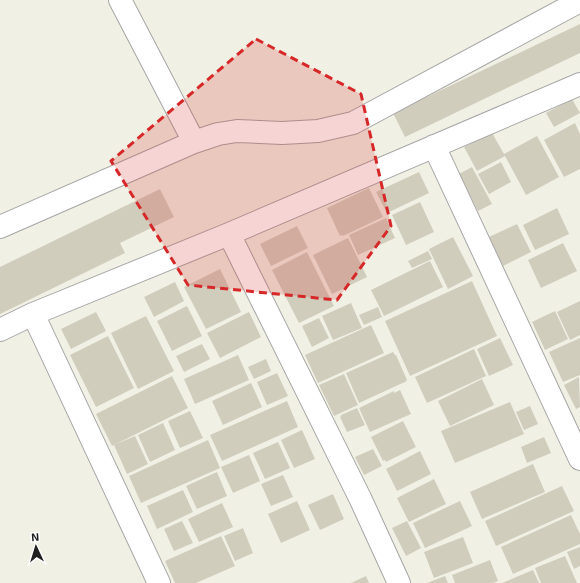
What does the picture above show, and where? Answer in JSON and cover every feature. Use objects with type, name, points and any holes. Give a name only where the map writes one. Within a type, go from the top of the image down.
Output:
[{"type":"street","points":[[120,0],[194,142]]},
{"type":"street","points":[[0,227],[194,142],[218,134],[231,132],[282,133],[318,131],[353,123],[580,1]]},
{"type":"street","points":[[0,330],[33,314],[229,234],[580,84]]},
{"type":"street","points":[[434,146],[580,459]]},
{"type":"street","points":[[229,234],[361,500],[399,583]]},
{"type":"street","points":[[33,314],[159,583]]},
{"type":"highlighted area","points":[[256,39],[361,94],[391,226],[337,300],[188,285],[111,161]]},
{"type":"building","points":[[580,24],[580,53],[405,137],[393,113]]},
{"type":"building","points":[[572,99],[580,113],[554,127],[546,113]]},
{"type":"building","points":[[575,123],[580,134],[580,169],[564,177],[544,140]]},
{"type":"building","points":[[492,133],[504,154],[537,136],[559,177],[526,195],[505,156],[477,171],[464,147]]},
{"type":"building","points":[[501,162],[511,182],[489,194],[478,174]]},
{"type":"building","points":[[472,167],[492,204],[478,211],[459,174]]},
{"type":"building","points":[[419,172],[429,193],[387,213],[376,192]]},
{"type":"building","points":[[369,188],[383,217],[343,236],[340,236],[327,208]]},
{"type":"building","points":[[160,189],[174,217],[120,243],[125,253],[0,314],[0,267]]},
{"type":"building","points":[[420,202],[434,232],[406,245],[392,215]]},
{"type":"building","points":[[557,208],[569,234],[535,250],[523,225]]},
{"type":"building","points":[[386,218],[395,238],[358,255],[349,235]]},
{"type":"building","points":[[517,224],[531,252],[503,266],[489,237]]},
{"type":"building","points":[[297,226],[308,248],[271,266],[260,244]]},
{"type":"building","points":[[453,237],[473,276],[448,289],[429,249]]},
{"type":"building","points":[[348,238],[367,277],[332,294],[313,255]]},
{"type":"building","points":[[563,243],[577,271],[541,288],[528,260]]},
{"type":"building","points":[[428,251],[432,259],[412,268],[408,261]]},
{"type":"building","points":[[307,252],[334,306],[299,323],[272,270]]},
{"type":"building","points":[[430,261],[443,287],[384,316],[371,290]]},
{"type":"building","points":[[220,269],[241,312],[206,329],[184,287]]},
{"type":"building","points":[[472,281],[497,336],[410,376],[385,321]]},
{"type":"building","points":[[175,282],[184,301],[154,317],[144,297]]},
{"type":"building","points":[[580,301],[580,335],[570,340],[557,312]]},
{"type":"building","points":[[351,303],[362,328],[333,340],[322,316]]},
{"type":"building","points":[[187,306],[202,336],[172,351],[157,321]]},
{"type":"building","points":[[378,307],[382,317],[364,325],[359,315]]},
{"type":"building","points":[[555,311],[568,339],[545,350],[532,322]]},
{"type":"building","points":[[96,312],[106,331],[71,349],[61,329]]},
{"type":"building","points":[[249,312],[261,337],[220,358],[207,333]]},
{"type":"building","points":[[146,316],[174,371],[138,389],[111,333]]},
{"type":"building","points":[[319,318],[329,338],[312,347],[302,326]]},
{"type":"building","points":[[371,325],[384,353],[318,383],[305,355]]},
{"type":"building","points":[[108,336],[134,388],[96,407],[70,355]]},
{"type":"building","points":[[500,338],[513,365],[489,376],[477,349]]},
{"type":"building","points":[[580,338],[580,375],[563,382],[549,352]]},
{"type":"building","points":[[202,344],[210,359],[184,372],[176,356]]},
{"type":"building","points":[[474,349],[486,376],[427,403],[415,377]]},
{"type":"building","points":[[393,352],[396,355],[407,381],[359,403],[346,373]]},
{"type":"building","points":[[238,355],[249,380],[195,404],[184,379]]},
{"type":"building","points":[[266,359],[271,371],[254,379],[248,367]]},
{"type":"building","points":[[277,373],[288,396],[267,405],[257,382]]},
{"type":"building","points":[[344,374],[358,405],[334,416],[319,385]]},
{"type":"building","points":[[172,376],[188,408],[112,446],[96,414]]},
{"type":"building","points":[[579,377],[580,407],[576,409],[564,385]]},
{"type":"building","points":[[482,379],[494,405],[450,426],[438,401]]},
{"type":"building","points":[[251,383],[262,407],[223,425],[212,401]]},
{"type":"building","points":[[400,390],[411,414],[370,432],[359,408],[394,391],[394,393]]},
{"type":"building","points":[[287,401],[298,427],[222,461],[210,435]]},
{"type":"building","points":[[510,402],[524,434],[455,463],[441,431]]},
{"type":"building","points":[[530,406],[538,424],[524,430],[516,412]]},
{"type":"building","points":[[357,408],[365,425],[347,432],[340,417],[341,415]]},
{"type":"building","points":[[190,411],[203,438],[180,448],[168,421]]},
{"type":"building","points":[[403,421],[416,447],[386,462],[385,460],[383,461],[371,437]]},
{"type":"building","points":[[163,423],[175,450],[150,462],[138,435]]},
{"type":"building","points":[[302,430],[315,459],[294,468],[281,440]]},
{"type":"building","points":[[135,436],[148,464],[127,474],[114,445]]},
{"type":"building","points":[[544,437],[551,453],[527,463],[521,447]]},
{"type":"building","points":[[208,440],[220,468],[141,503],[129,476]]},
{"type":"building","points":[[278,442],[290,468],[265,479],[253,453]]},
{"type":"building","points":[[373,449],[382,466],[364,475],[355,457]]},
{"type":"building","points":[[420,451],[431,474],[397,491],[386,469]]},
{"type":"building","points":[[249,455],[260,481],[233,493],[221,467]]},
{"type":"building","points":[[533,464],[545,492],[482,519],[470,492]]},
{"type":"building","points":[[217,472],[227,496],[197,509],[186,486]]},
{"type":"building","points":[[283,475],[293,497],[271,506],[261,484]]},
{"type":"building","points":[[434,479],[446,504],[409,522],[397,498]]},
{"type":"building","points":[[562,486],[574,511],[496,546],[485,521]]},
{"type":"building","points":[[183,490],[193,512],[157,529],[147,506]]},
{"type":"building","points":[[333,494],[344,519],[320,530],[308,505]]},
{"type":"building","points":[[297,501],[310,530],[281,543],[268,514]]},
{"type":"building","points":[[460,501],[472,526],[425,548],[413,523]]},
{"type":"building","points":[[222,503],[233,527],[199,542],[188,519]]},
{"type":"building","points":[[571,515],[580,534],[580,544],[513,574],[501,547]]},
{"type":"building","points":[[182,521],[193,543],[174,551],[164,529]]},
{"type":"building","points":[[407,521],[421,548],[406,556],[392,528]]},
{"type":"building","points":[[243,528],[253,553],[235,561],[224,536]]},
{"type":"building","points":[[221,536],[235,566],[196,583],[175,583],[165,561]]},
{"type":"building","points":[[463,537],[473,563],[434,578],[424,552]]},
{"type":"building","points":[[580,547],[580,566],[574,569],[567,552]]},
{"type":"building","points":[[565,556],[577,583],[541,583],[535,568]]},
{"type":"building","points":[[490,560],[498,581],[493,583],[455,583],[452,575]]},
{"type":"building","points":[[533,570],[539,583],[502,583]]},
{"type":"building","points":[[366,576],[369,583],[351,583]]},
{"type":"building","points":[[445,576],[448,583],[427,583]]}]
